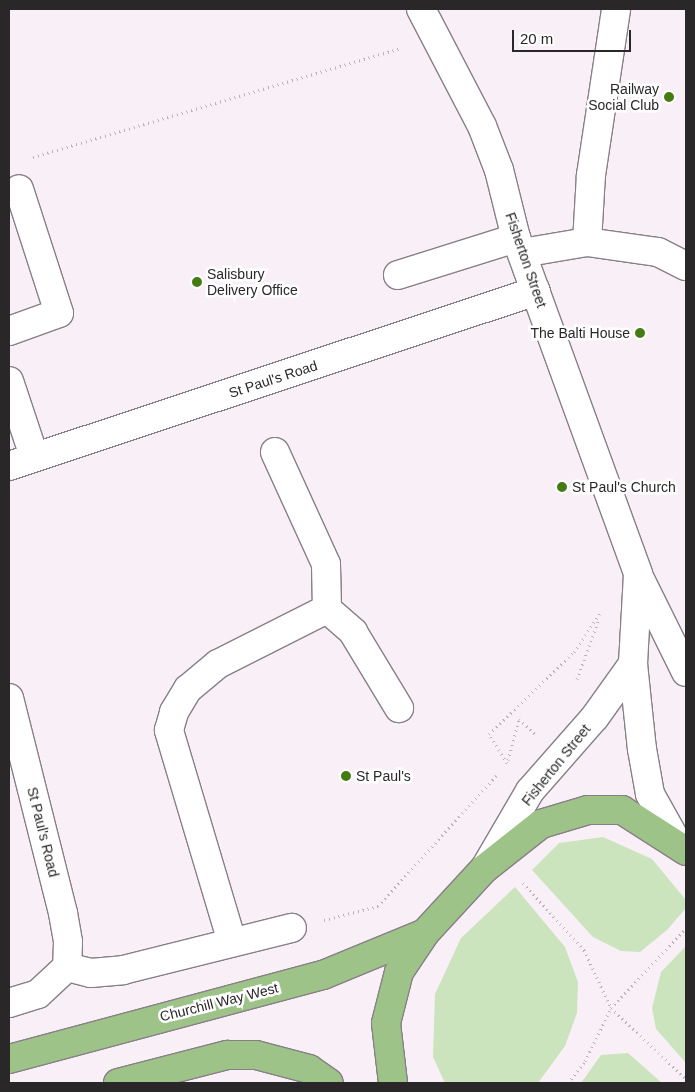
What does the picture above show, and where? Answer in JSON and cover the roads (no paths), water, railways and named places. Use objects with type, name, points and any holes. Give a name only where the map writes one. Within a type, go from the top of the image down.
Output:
[{"type":"highway","points":[[393,1083],[386,1023],[399,972],[425,933],[484,869],[541,824],[588,810],[622,810],[682,848]]},
{"type":"highway","name":"Churchill Way West","points":[[9,1059],[323,975],[425,933]]},
{"type":"highway","points":[[118,1083],[227,1054],[256,1055],[309,1069],[329,1083]]},
{"type":"street","name":"Fisherton Street","points":[[421,9],[438,37],[482,126],[499,170],[519,246],[638,574],[686,672]]},
{"type":"street","points":[[587,242],[591,175],[616,9]]},
{"type":"street","points":[[9,331],[59,313],[19,189]]},
{"type":"street","points":[[398,275],[519,246],[587,242],[658,252],[686,266]]},
{"type":"street","name":"St Paul's Road","points":[[9,466],[34,456],[536,291]]},
{"type":"street","points":[[9,381],[34,456]]},
{"type":"street","points":[[275,452],[326,564],[326,609],[352,632],[399,708]]},
{"type":"street","name":"Fisherton Street","points":[[638,574],[632,664],[650,794],[682,848]]},
{"type":"street","points":[[232,942],[169,730],[174,712],[188,689],[218,664],[326,609]]},
{"type":"street","name":"Fisherton Street","points":[[484,869],[530,791],[595,717],[632,664]]},
{"type":"street","name":"St Paul's Road","points":[[9,698],[63,913],[68,942],[67,967]]},
{"type":"street","points":[[9,1003],[38,994],[67,967],[90,973],[123,970],[292,928]]},
{"type":"place","name":"Railway Social Club","points":[[669,97]]},
{"type":"place","name":"Salisbury Delivery Office","points":[[197,282]]},
{"type":"place","name":"The Balti House","points":[[640,333]]},
{"type":"place","name":"St Paul's Church","points":[[562,487]]},
{"type":"place","name":"St Paul's","points":[[346,776]]}]
